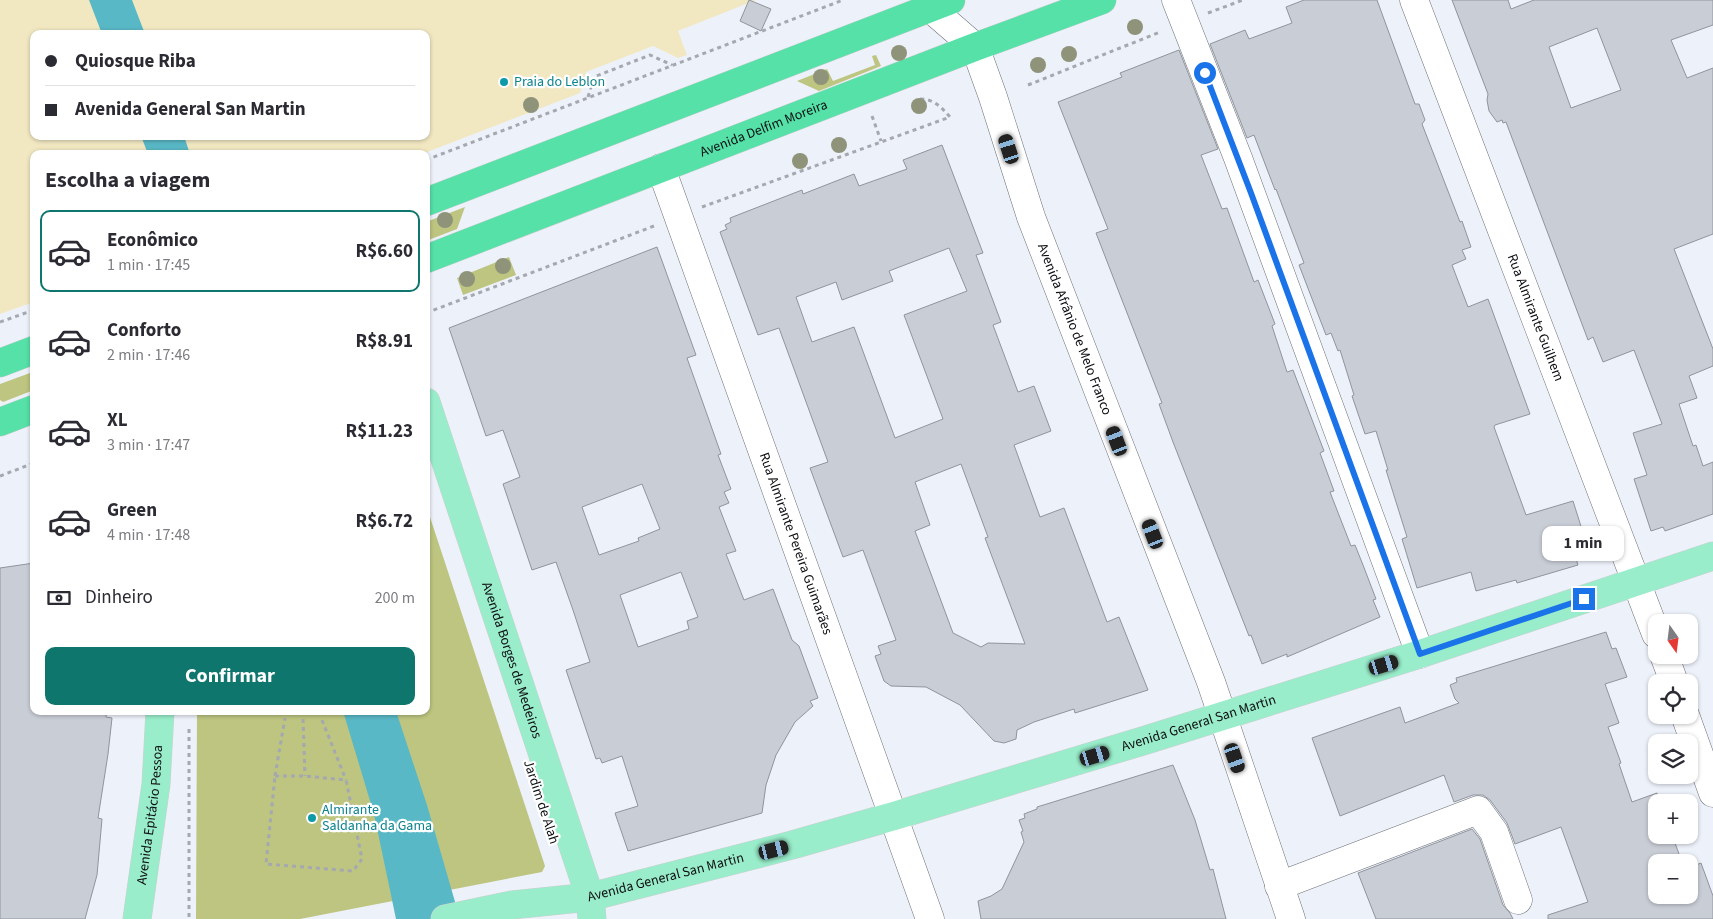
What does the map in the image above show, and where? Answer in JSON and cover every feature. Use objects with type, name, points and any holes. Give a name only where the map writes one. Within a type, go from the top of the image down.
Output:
[{"type":"highway","name":"Avenida Delfim Moreira","points":[[430,257],[975,47],[1102,0]]},
{"type":"highway","points":[[430,200],[941,4]]},
{"type":"highway","points":[[0,363],[30,352]]},
{"type":"highway","points":[[0,422],[30,411]]},
{"type":"main road","name":"Avenida Borges de Medeiros","points":[[430,414],[591,908]]},
{"type":"main road","name":"Avenida General San Martin","points":[[445,919],[512,905],[591,908],[792,845],[1146,740],[1420,654],[1713,556]]},
{"type":"main road","name":"Avenida Epitácio Pessoa","points":[[137,919],[156,784],[160,715]]},
{"type":"street","points":[[1176,0],[1245,176],[1420,654]]},
{"type":"street","name":"Rua Almirante Guilhem","points":[[1414,0],[1649,614]]},
{"type":"street","name":"Avenida Afrânio de Melo Franco","points":[[941,4],[975,47],[1031,217],[1211,682],[1291,919]]},
{"type":"street","name":"Rua Almirante Pereira Guimarães","points":[[661,168],[930,919]]},
{"type":"street","points":[[1688,724],[1713,792]]},
{"type":"street","points":[[1279,886],[1478,810],[1494,832],[1518,900]]},
{"type":"path","points":[[430,158],[843,0]]},
{"type":"path","points":[[1200,16],[1243,0]]},
{"type":"path","points":[[1028,85],[1164,31]]},
{"type":"path","points":[[588,98],[594,77],[632,62],[650,55],[672,65]]},
{"type":"path","points":[[697,209],[950,116],[940,106],[927,99],[916,98]]},
{"type":"path","points":[[878,112],[871,115],[881,141]]},
{"type":"path","points":[[430,311],[657,225]]},
{"type":"path","points":[[0,322],[30,311]]},
{"type":"path","points":[[0,476],[30,465]]},
{"type":"path","points":[[285,718],[274,776],[266,864],[353,871],[362,860],[346,780],[322,720]]},
{"type":"path","points":[[304,719],[305,776]]},
{"type":"path","points":[[188,721],[189,919]]},
{"type":"path","points":[[274,776],[305,776],[346,780]]},
{"type":"green space","points":[[876,55],[881,66],[819,91],[797,81],[827,69],[833,81],[875,65],[872,56]]},
{"type":"green space","points":[[465,207],[457,229],[430,239],[430,220]]},
{"type":"green space","points":[[509,257],[516,275],[463,295],[457,278]]},
{"type":"green space","points":[[30,373],[30,392],[3,402],[0,400],[0,384]]},
{"type":"green space","points":[[430,517],[545,866],[542,872],[300,919],[196,919],[197,715],[430,715]]},
{"type":"sand","name":"Praia do Leblon","points":[[0,0],[756,0],[678,31],[687,55],[678,58],[653,46],[586,72],[580,93],[430,151],[30,150],[30,303],[0,314]]},
{"type":"water","points":[[89,0],[132,0],[143,30],[100,30]]},
{"type":"water","points":[[143,140],[185,140],[189,150],[146,150]]},
{"type":"water","points":[[344,715],[397,715],[427,805],[460,919],[396,919],[374,814]]},
{"type":"building","points":[[749,0],[771,9],[761,31],[740,21]]},
{"type":"building","points":[[1304,0],[1377,0],[1415,104],[1419,104],[1425,120],[1422,124],[1471,247],[1462,250],[1466,259],[1452,265],[1468,307],[1488,299],[1530,414],[1495,425],[1494,427],[1526,515],[1573,501],[1585,539],[1571,543],[1578,565],[1517,583],[1516,580],[1476,591],[1471,572],[1417,588],[1402,539],[1407,537],[1376,431],[1365,434],[1352,396],[1354,395],[1340,350],[1338,351],[1331,333],[1326,335],[1299,265],[1304,263],[1276,189],[1254,135],[1247,138],[1210,44],[1245,30],[1249,39],[1292,23],[1286,7]]},
{"type":"building","points":[[1452,0],[1508,0],[1511,9],[1534,0],[1713,0],[1713,25],[1671,40],[1687,78],[1713,68],[1713,234],[1674,249],[1713,349],[1713,366],[1689,376],[1697,398],[1679,404],[1693,446],[1696,445],[1703,466],[1713,462],[1713,514],[1665,531],[1663,527],[1651,531],[1634,479],[1647,475],[1633,433],[1662,424],[1634,350],[1603,362],[1593,337],[1588,340],[1506,122],[1503,123],[1502,120],[1497,122],[1489,111],[1488,94]],"holes":[[[1597,28],[1621,90],[1571,108],[1549,47]]]},
{"type":"building","points":[[1179,50],[1218,149],[1201,155],[1222,209],[1227,208],[1254,282],[1258,280],[1275,324],[1272,326],[1287,372],[1293,370],[1324,451],[1320,453],[1334,491],[1330,492],[1351,546],[1355,545],[1363,565],[1376,599],[1373,600],[1380,617],[1287,657],[1287,654],[1262,664],[1251,635],[1249,636],[1173,442],[1159,404],[1162,403],[1096,233],[1108,229],[1058,102],[1122,77],[1120,73]]},
{"type":"building","points":[[942,145],[983,253],[976,255],[1001,322],[993,325],[1018,392],[1034,386],[1051,431],[1014,445],[1040,517],[1064,508],[1107,622],[1119,617],[1148,690],[1075,713],[1074,709],[1034,722],[1017,730],[1016,739],[1004,743],[994,741],[960,705],[926,687],[891,686],[884,681],[875,656],[881,654],[878,646],[896,640],[863,550],[843,557],[810,468],[828,462],[779,328],[758,335],[720,232],[727,229],[725,225],[731,222],[730,218],[802,190],[803,194],[854,174],[859,186],[907,169],[903,160]],"holes":[[[949,248],[967,291],[904,315],[943,419],[895,438],[854,327],[812,342],[796,297],[836,282],[842,300],[893,281],[889,271]],[[961,464],[988,537],[985,538],[1025,644],[988,643],[981,647],[953,633],[915,531],[930,525],[915,482]]]},
{"type":"building","points":[[657,247],[696,355],[687,358],[721,454],[718,455],[731,489],[724,492],[729,503],[719,507],[736,551],[726,554],[744,600],[773,589],[792,640],[799,646],[818,698],[810,701],[813,706],[795,722],[776,755],[766,785],[762,813],[628,851],[615,813],[638,806],[622,756],[602,763],[600,758],[596,759],[566,670],[590,662],[573,610],[556,562],[532,570],[503,484],[520,477],[503,430],[486,436],[449,328]],"holes":[[[642,484],[660,529],[638,538],[639,541],[599,555],[582,507]],[[681,572],[698,617],[687,621],[689,629],[638,647],[620,595]]]},
{"type":"building","points":[[30,564],[30,715],[106,715],[106,717],[112,718],[98,818],[102,819],[97,875],[85,919],[0,919],[0,568]]},
{"type":"building","points":[[1606,632],[1612,649],[1616,648],[1627,677],[1605,684],[1619,723],[1608,727],[1621,763],[1619,764],[1632,802],[1648,796],[1648,844],[1675,844],[1679,854],[1648,854],[1648,904],[1698,904],[1698,864],[1701,863],[1713,896],[1713,919],[1548,919],[1548,915],[1588,902],[1561,827],[1515,844],[1507,823],[1490,800],[1483,795],[1473,795],[1454,802],[1444,775],[1340,816],[1312,738],[1400,707],[1405,723],[1459,703],[1455,699],[1450,685],[1457,682],[1456,678]]},
{"type":"building","points":[[1173,765],[1195,820],[1210,870],[1213,869],[1226,919],[981,919],[978,901],[1002,889],[1024,842],[1019,820],[1025,818],[1024,814],[1037,809],[1037,807]]},
{"type":"building","points":[[1472,829],[1480,839],[1503,905],[1513,919],[1376,919],[1358,873]]},
{"type":"place","name":"Praia do Leblon","points":[[504,82]]},
{"type":"place","name":"Almirante Saldanha da Gama","points":[[312,818]]},
{"type":"route","points":[[1205,73],[1420,654],[1584,599]]}]
